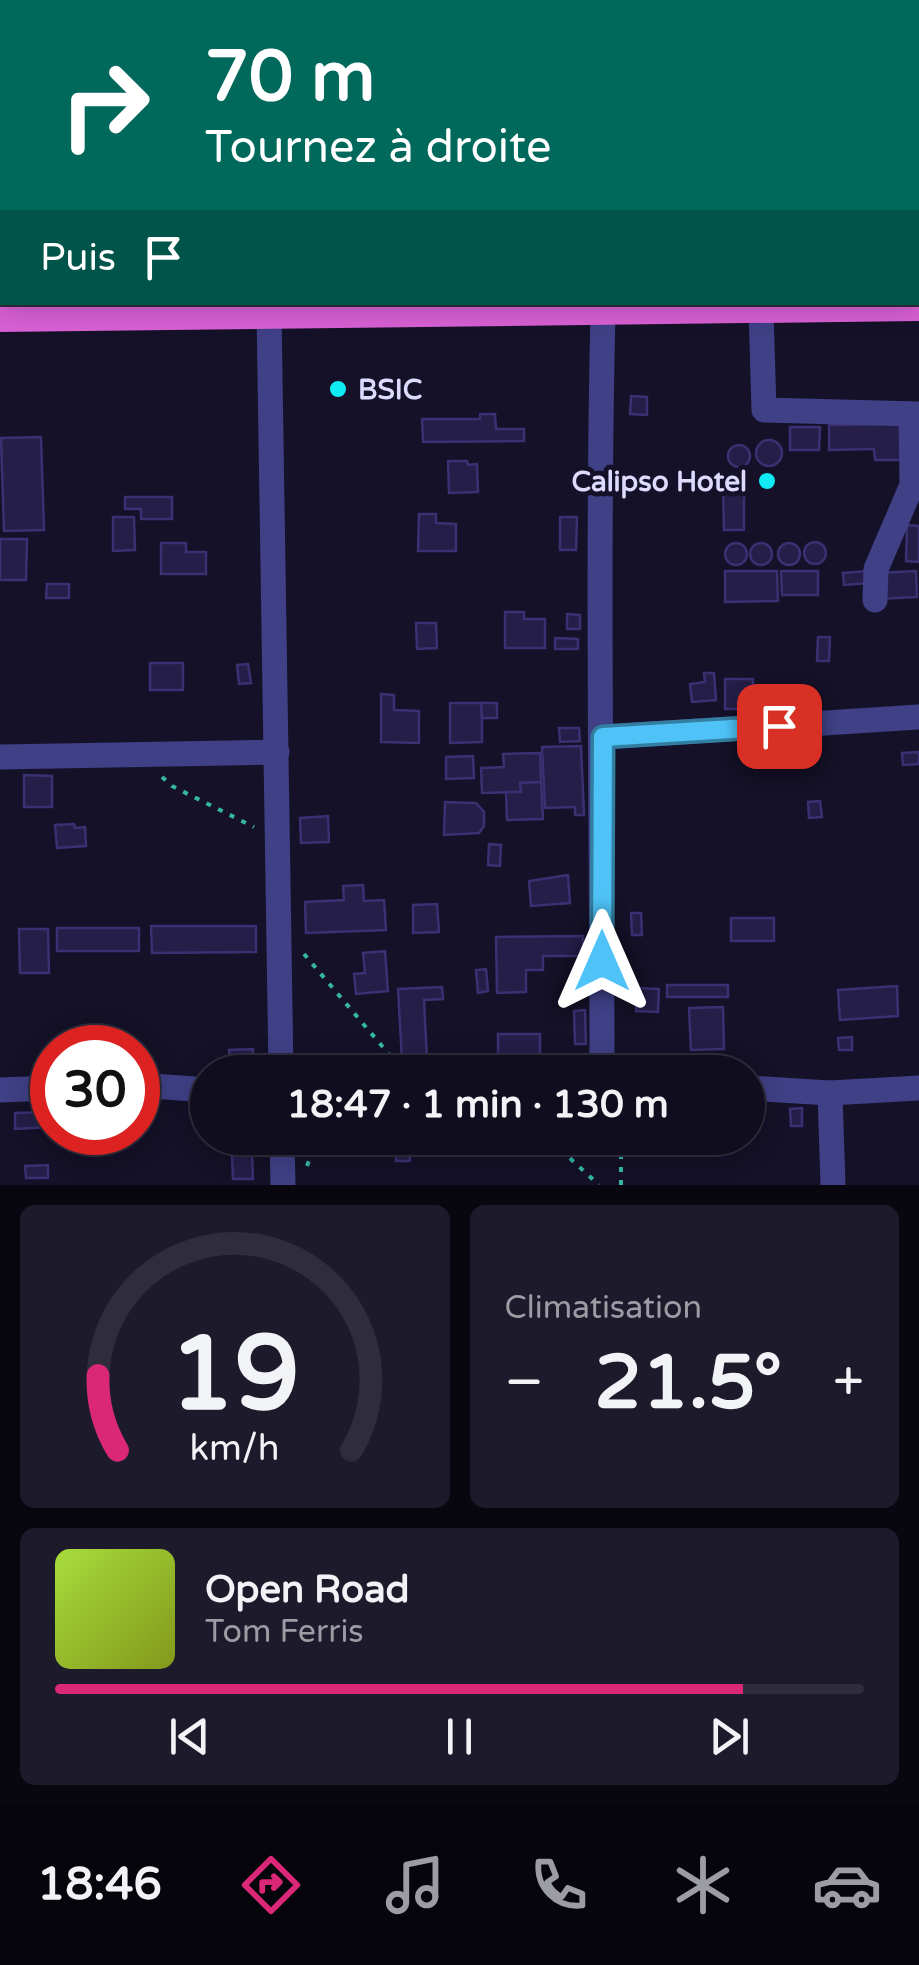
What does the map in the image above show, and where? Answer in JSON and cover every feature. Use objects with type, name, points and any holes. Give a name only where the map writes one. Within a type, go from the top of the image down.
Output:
[{"type":"highway","points":[[0,318],[513,307],[603,312],[919,307]]},
{"type":"street","points":[[762,310],[764,410],[915,414],[912,485],[876,569],[875,600]]},
{"type":"street","points":[[602,1055],[603,737],[598,520],[603,312]]},
{"type":"street","points":[[269,313],[281,1055]]},
{"type":"street","points":[[603,737],[919,717]]},
{"type":"street","points":[[0,757],[277,752]]},
{"type":"street","points":[[160,1087],[190,1089]]},
{"type":"street","points":[[765,1089],[830,1093],[919,1088]]},
{"type":"street","points":[[0,1090],[30,1089]]},
{"type":"street","points":[[830,1093],[833,1185]]},
{"type":"path","points":[[136,754],[172,786],[264,833],[278,851]]},
{"type":"path","points":[[280,924],[390,1055]]},
{"type":"path","points":[[294,1178],[307,1155]]},
{"type":"path","points":[[566,1155],[599,1185]]},
{"type":"path","points":[[621,1185],[622,1155]]},
{"type":"building","points":[[631,396],[647,397],[647,415],[630,414]]},
{"type":"building","points":[[480,414],[495,414],[496,429],[524,429],[524,441],[423,442],[422,419],[480,419]]},
{"type":"building","points":[[901,424],[902,460],[875,460],[874,449],[829,450],[829,425]]},
{"type":"building","points":[[790,427],[820,427],[819,450],[790,450]]},
{"type":"building","points":[[41,437],[44,530],[4,531],[1,438]]},
{"type":"building","points":[[769,440],[778,444],[782,453],[778,462],[769,466],[760,462],[756,453],[760,444]]},
{"type":"building","points":[[739,445],[747,448],[747,464],[739,467],[731,464],[728,456],[731,448]]},
{"type":"building","points":[[448,461],[477,464],[478,492],[449,493]]},
{"type":"building","points":[[723,488],[744,488],[744,530],[724,530]]},
{"type":"building","points":[[125,497],[172,497],[172,519],[141,519],[141,509],[125,509]]},
{"type":"building","points":[[419,514],[436,514],[436,523],[456,524],[456,551],[418,551]]},
{"type":"building","points":[[113,517],[134,517],[135,550],[113,551]]},
{"type":"building","points":[[560,517],[577,517],[576,550],[560,550]]},
{"type":"building","points":[[907,525],[919,526],[919,562],[906,561]]},
{"type":"building","points":[[0,539],[27,539],[26,580],[0,580]]},
{"type":"building","points":[[815,542],[823,545],[823,561],[815,564],[807,561],[804,553],[807,545]]},
{"type":"building","points":[[161,543],[186,543],[186,552],[206,552],[206,574],[161,574]]},
{"type":"building","points":[[736,543],[744,546],[744,562],[736,565],[728,562],[725,554],[728,546]]},
{"type":"building","points":[[761,543],[769,546],[769,562],[761,565],[753,562],[750,554],[753,546]]},
{"type":"building","points":[[789,543],[797,546],[797,562],[789,565],[781,562],[778,554],[781,546]]},
{"type":"building","points":[[725,571],[777,571],[778,601],[725,602]]},
{"type":"building","points":[[781,571],[818,571],[818,595],[782,595]]},
{"type":"building","points":[[867,571],[868,583],[844,585],[843,573]]},
{"type":"building","points":[[916,571],[917,597],[878,599],[877,573]]},
{"type":"building","points":[[47,584],[69,584],[69,598],[46,598]]},
{"type":"building","points":[[505,612],[524,612],[524,619],[545,619],[545,648],[505,648]]},
{"type":"building","points":[[567,614],[580,615],[580,629],[567,629]]},
{"type":"building","points":[[416,623],[436,623],[437,648],[417,649]]},
{"type":"building","points":[[818,637],[830,637],[829,661],[817,661]]},
{"type":"building","points":[[555,638],[578,639],[578,649],[555,649]]},
{"type":"building","points":[[150,663],[183,663],[183,690],[150,690]]},
{"type":"building","points":[[248,664],[251,683],[239,684],[237,665]]},
{"type":"building","points":[[704,673],[714,673],[716,700],[692,702],[690,684],[705,682]]},
{"type":"building","points":[[725,679],[753,679],[753,709],[725,709]]},
{"type":"building","points":[[381,694],[394,695],[394,710],[419,711],[419,743],[381,742]]},
{"type":"building","points":[[450,703],[482,703],[482,742],[450,743]]},
{"type":"building","points":[[481,703],[497,703],[497,718],[482,718]]},
{"type":"building","points":[[559,728],[579,728],[580,741],[560,742]]},
{"type":"building","points":[[581,746],[584,815],[575,815],[575,807],[545,808],[542,747]]},
{"type":"building","points":[[919,752],[919,764],[903,765],[902,753]]},
{"type":"building","points":[[540,753],[541,782],[520,783],[521,792],[482,793],[481,768],[504,767],[503,754]]},
{"type":"building","points":[[473,756],[474,778],[446,779],[446,757]]},
{"type":"building","points":[[24,775],[52,776],[52,807],[24,807]]},
{"type":"building","points":[[541,782],[543,819],[507,820],[506,792],[521,792],[520,783]]},
{"type":"building","points":[[820,801],[822,817],[809,818],[808,802]]},
{"type":"building","points":[[445,802],[476,803],[484,812],[484,826],[479,833],[444,835]]},
{"type":"building","points":[[328,816],[329,842],[301,843],[300,818]]},
{"type":"building","points":[[74,824],[75,828],[85,827],[86,846],[57,848],[55,825]]},
{"type":"building","points":[[489,844],[501,845],[500,866],[488,865]]},
{"type":"building","points":[[568,875],[570,903],[531,906],[529,881]]},
{"type":"building","points":[[363,885],[364,901],[384,900],[386,930],[306,933],[305,902],[344,900],[343,886]]},
{"type":"building","points":[[437,904],[439,932],[413,933],[413,905]]},
{"type":"building","points":[[631,913],[641,913],[642,935],[632,935]]},
{"type":"building","points":[[731,918],[774,918],[774,941],[731,941]]},
{"type":"building","points":[[151,926],[256,926],[256,952],[152,953]]},
{"type":"building","points":[[57,928],[139,928],[139,951],[57,951]]},
{"type":"building","points":[[19,929],[48,929],[49,973],[20,973]]},
{"type":"building","points":[[583,936],[583,956],[543,956],[543,970],[526,970],[526,992],[497,993],[496,937]]},
{"type":"building","points":[[385,951],[388,991],[356,994],[354,974],[365,973],[363,953]]},
{"type":"building","points":[[486,969],[488,991],[478,993],[476,970]]},
{"type":"building","points":[[667,985],[728,985],[728,997],[667,997]]},
{"type":"building","points":[[897,986],[898,1016],[840,1020],[838,990]]},
{"type":"building","points":[[442,987],[443,999],[424,1000],[427,1055],[402,1055],[398,989]]},
{"type":"building","points":[[637,988],[659,989],[658,1012],[636,1011]]},
{"type":"building","points":[[723,1007],[724,1049],[691,1050],[689,1008]]},
{"type":"building","points":[[585,1010],[586,1044],[575,1044],[574,1011]]},
{"type":"building","points":[[498,1034],[540,1034],[540,1055],[498,1055]]},
{"type":"building","points":[[852,1037],[852,1050],[839,1050],[838,1038]]},
{"type":"building","points":[[253,1049],[253,1055],[230,1055],[229,1050]]},
{"type":"building","points":[[802,1108],[802,1126],[791,1126],[790,1109]]},
{"type":"building","points":[[15,1113],[30,1113],[30,1128],[15,1129]]},
{"type":"building","points":[[252,1155],[253,1179],[233,1179],[232,1156]]},
{"type":"building","points":[[396,1155],[410,1155],[410,1161],[396,1161]]},
{"type":"building","points":[[48,1165],[48,1178],[26,1178],[25,1166]]},
{"type":"place","name":"BSIC","points":[[338,389]]},
{"type":"place","name":"Calipso Hotel","points":[[767,481]]},
{"type":"route","points":[[602,961],[603,737],[779,726]]}]
